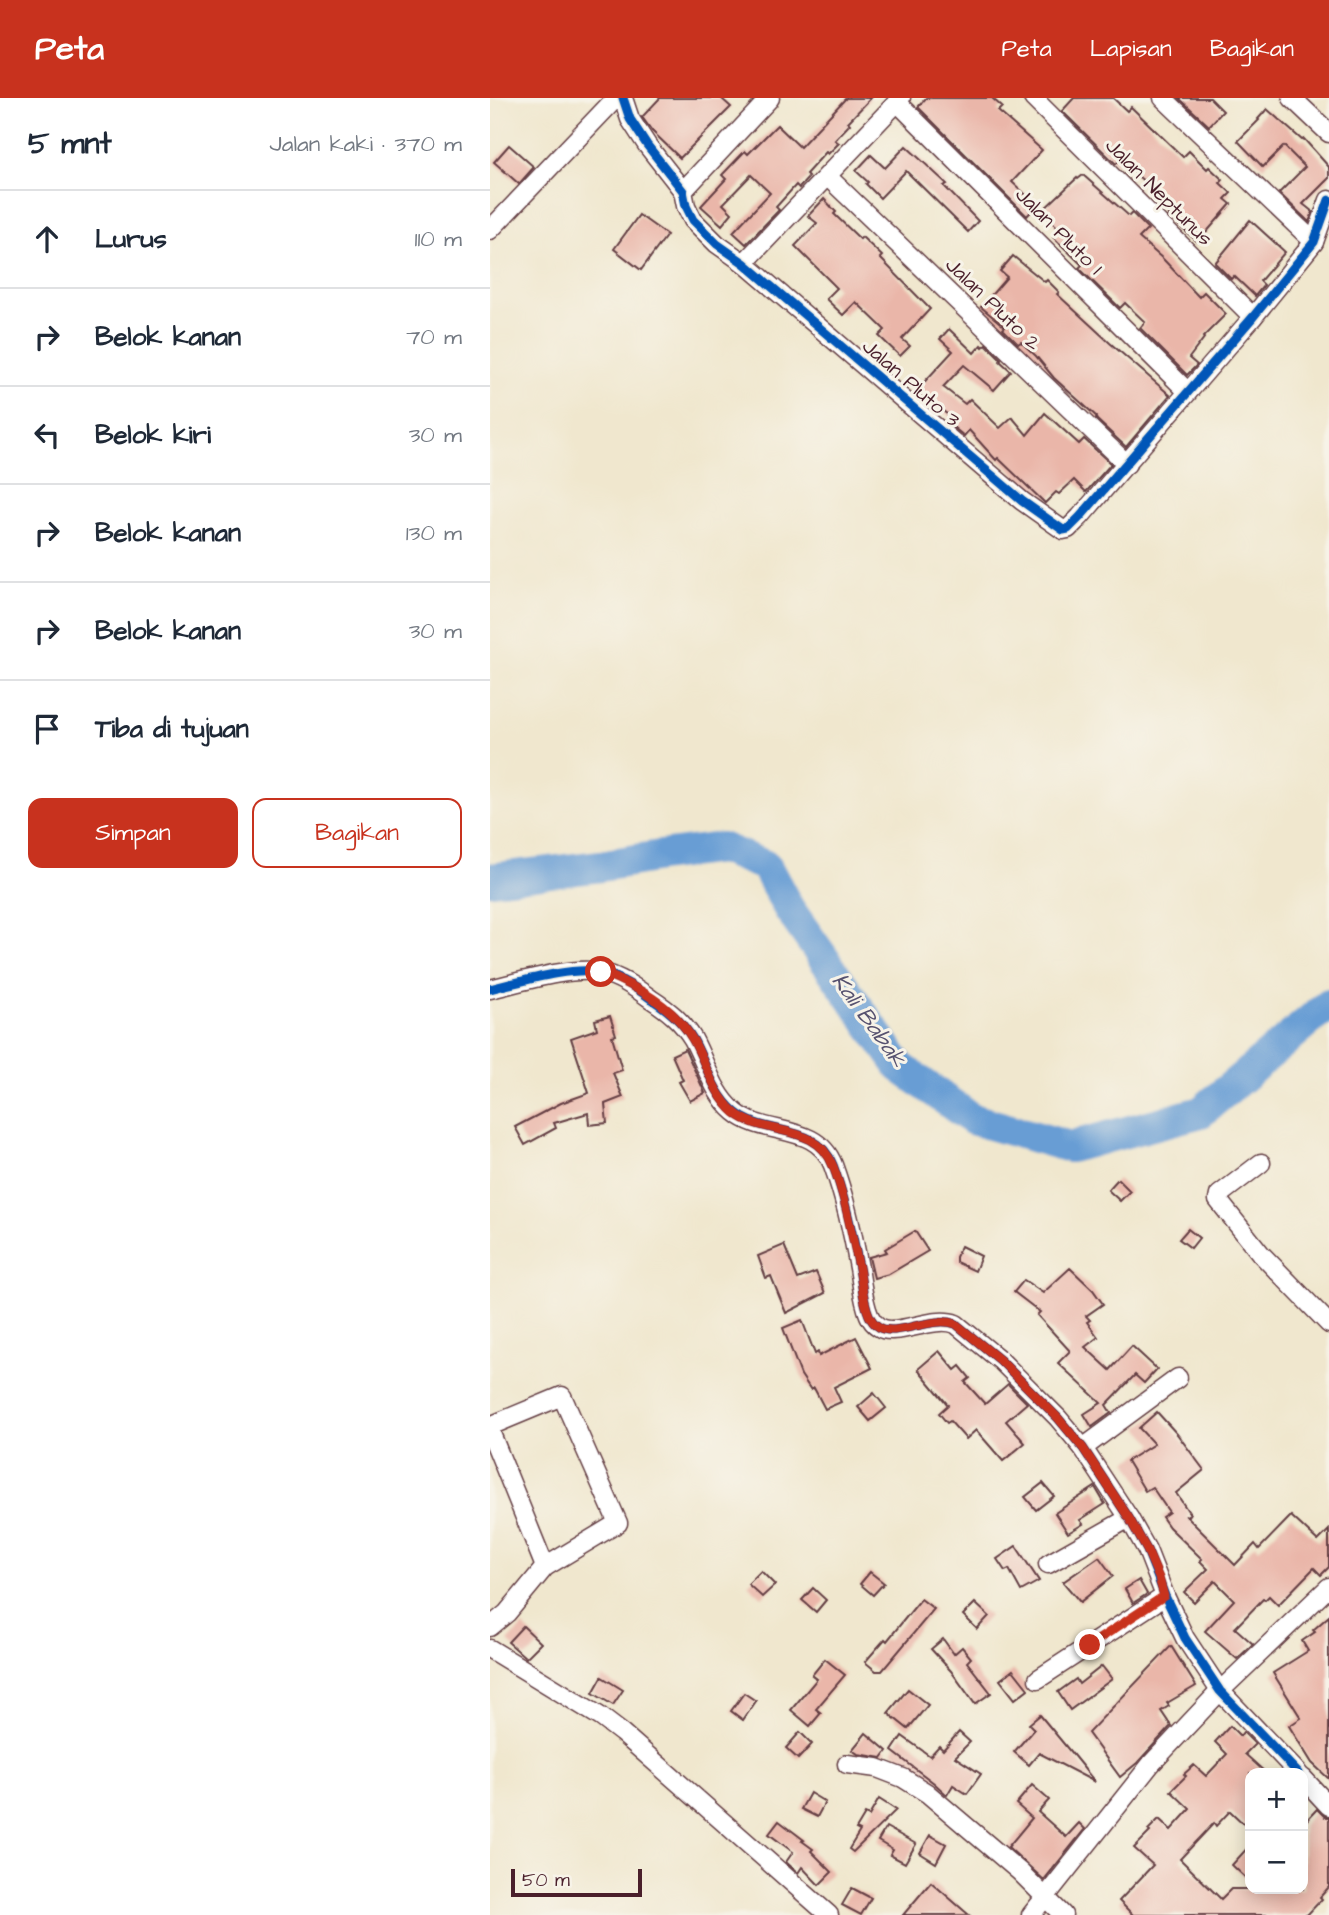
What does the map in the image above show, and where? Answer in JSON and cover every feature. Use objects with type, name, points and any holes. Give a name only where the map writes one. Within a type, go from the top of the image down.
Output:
[{"type":"street","points":[[490,230],[616,98]]},
{"type":"street","name":"Jalan Pluto 3","points":[[623,98],[630,119],[683,191],[686,206],[702,231],[744,263],[1022,501],[1056,527],[1062,530],[1068,528],[1126,464]]},
{"type":"street","points":[[683,191],[770,98]]},
{"type":"street","name":"Jalan Neptunus","points":[[1033,98],[1253,317]]},
{"type":"street","points":[[1163,98],[1314,242]]},
{"type":"street","points":[[1292,98],[1329,133]]},
{"type":"street","points":[[744,263],[899,100]]},
{"type":"street","name":"Jalan Pluto 1","points":[[899,100],[1188,392]]},
{"type":"street","name":"Jalan Pluto 2","points":[[828,177],[1126,464]]},
{"type":"street","points":[[1126,464],[1314,242],[1329,200]]},
{"type":"street","points":[[490,989],[584,971],[601,972],[630,984],[670,1012],[689,1033],[724,1101],[735,1113],[749,1122],[786,1130],[813,1140],[825,1149],[833,1164],[844,1203],[870,1318],[885,1330],[936,1321],[956,1324],[1000,1360],[1058,1418],[1083,1448],[1129,1518],[1147,1550],[1164,1596],[1185,1637],[1220,1692],[1293,1768]]},
{"type":"street","points":[[1261,1163],[1219,1195],[1217,1200],[1261,1254],[1329,1324]]},
{"type":"street","points":[[1083,1448],[1178,1378]]},
{"type":"street","points":[[490,1627],[507,1614],[545,1567],[618,1523],[562,1396],[490,1428],[545,1567]]},
{"type":"street","points":[[1048,1564],[1129,1518]]},
{"type":"street","points":[[1039,1904],[1151,1764],[1220,1692],[1329,1587]]},
{"type":"street","points":[[1038,1679],[1164,1596]]},
{"type":"street","points":[[490,1650],[622,1733],[829,1915]]},
{"type":"street","points":[[847,1764],[877,1768],[927,1793],[967,1825],[1039,1904],[1063,1915]]},
{"type":"street","points":[[1308,1783],[1329,1806]]},
{"type":"building","points":[[660,98],[721,98],[731,107],[680,158],[652,131],[642,117]]},
{"type":"building","points":[[846,98],[871,98],[835,140],[839,143],[828,154],[826,152],[806,174],[809,177],[799,188],[796,185],[776,207],[779,210],[746,244],[733,232],[770,193],[751,175],[723,204],[732,213],[722,225],[701,206],[726,179],[722,175],[745,151],[748,154],[777,125],[800,147]]},
{"type":"building","points":[[926,98],[992,98],[1002,107],[998,111],[1042,150],[1012,182],[1037,205],[1027,216],[918,107]]},
{"type":"building","points":[[1074,98],[1113,98],[1127,111],[1131,107],[1183,157],[1189,151],[1223,180],[1220,183],[1231,193],[1225,199],[1231,204],[1198,242],[1168,216],[1174,208],[1120,160],[1116,164],[1062,111]]},
{"type":"building","points":[[1179,98],[1210,98],[1223,111],[1209,126]]},
{"type":"building","points":[[1267,109],[1304,139],[1329,167],[1329,178],[1303,204],[1313,212],[1309,222],[1279,193],[1305,167],[1284,146],[1263,167],[1238,141]]},
{"type":"building","points":[[509,145],[534,167],[519,184],[494,162]]},
{"type":"building","points":[[906,146],[947,184],[944,186],[978,221],[968,232],[906,171],[880,198],[856,171],[871,155],[885,168]]},
{"type":"building","points":[[1083,175],[1129,216],[1132,213],[1148,229],[1139,238],[1199,297],[1204,292],[1226,314],[1203,337],[1189,358],[1197,365],[1187,375],[1140,328],[1145,322],[1125,303],[1120,308],[1079,268],[1082,265],[1053,237],[1060,230],[1042,211]]},
{"type":"building","points":[[824,199],[836,212],[834,214],[882,256],[880,258],[930,309],[902,339],[910,346],[900,356],[879,336],[885,330],[856,302],[843,315],[826,299],[837,288],[795,246],[817,223],[808,216]]},
{"type":"building","points":[[639,215],[667,235],[641,270],[614,249]]},
{"type":"building","points":[[1250,220],[1285,252],[1260,281],[1264,285],[1255,296],[1234,276],[1231,279],[1215,263]]},
{"type":"building","points":[[1013,256],[1045,282],[1047,280],[1059,292],[1057,294],[1170,395],[1126,447],[1054,378],[1036,356],[1021,342],[1018,344],[1003,329],[1005,327],[981,307],[1007,277],[1000,271]]},
{"type":"building","points":[[949,329],[974,353],[981,345],[983,347],[986,344],[1011,371],[994,390],[964,365],[943,387],[965,404],[970,399],[1000,428],[1012,417],[1027,435],[1045,413],[1079,444],[1084,439],[1111,464],[1086,492],[1074,480],[1045,503],[998,458],[996,460],[969,430],[964,436],[948,423],[952,418],[916,391],[953,351],[940,339]]},
{"type":"building","points":[[610,1016],[616,1035],[612,1036],[622,1070],[613,1073],[623,1097],[605,1104],[607,1123],[589,1125],[588,1113],[554,1123],[556,1128],[525,1145],[515,1127],[561,1103],[589,1093],[571,1038],[597,1029],[595,1020]]},
{"type":"building","points":[[685,1049],[705,1093],[690,1101],[679,1082],[683,1080],[672,1055]]},
{"type":"building","points":[[1118,1179],[1130,1191],[1120,1201],[1108,1190]]},
{"type":"building","points":[[1188,1229],[1199,1238],[1191,1248],[1179,1239]]},
{"type":"building","points":[[915,1231],[928,1251],[889,1274],[874,1278],[869,1257],[887,1252],[885,1249]]},
{"type":"building","points":[[784,1245],[798,1279],[816,1272],[825,1293],[786,1313],[771,1276],[766,1278],[758,1256]]},
{"type":"building","points":[[961,1246],[981,1256],[975,1271],[956,1262]]},
{"type":"building","points":[[1070,1268],[1103,1304],[1086,1316],[1090,1320],[1087,1322],[1098,1337],[1085,1347],[1110,1370],[1132,1346],[1157,1369],[1144,1383],[1135,1375],[1106,1405],[1111,1413],[1092,1427],[1084,1414],[1101,1403],[1058,1363],[1070,1351],[1037,1315],[1040,1312],[1014,1292],[1024,1280],[1043,1293]]},
{"type":"building","points":[[802,1320],[815,1354],[818,1352],[819,1356],[856,1337],[872,1368],[834,1387],[841,1402],[825,1409],[814,1388],[811,1390],[801,1375],[783,1328]]},
{"type":"building","points":[[939,1351],[955,1370],[960,1366],[970,1378],[965,1382],[985,1404],[1008,1384],[1027,1403],[1006,1421],[1025,1443],[1003,1461],[976,1430],[966,1439],[939,1413],[948,1405],[918,1369]]},
{"type":"building","points":[[874,1393],[886,1408],[870,1421],[858,1407]]},
{"type":"building","points":[[1157,1412],[1204,1470],[1176,1493],[1190,1514],[1186,1516],[1235,1565],[1255,1544],[1259,1549],[1291,1516],[1318,1541],[1329,1530],[1329,1567],[1321,1575],[1314,1568],[1278,1605],[1269,1596],[1263,1599],[1235,1628],[1253,1644],[1237,1659],[1205,1631],[1234,1600],[1215,1581],[1194,1602],[1184,1592],[1208,1569],[1200,1561],[1202,1559],[1169,1527],[1162,1517],[1169,1512],[1152,1487],[1145,1491],[1127,1461],[1154,1444],[1139,1428]]},
{"type":"building","points":[[1043,1483],[1054,1496],[1036,1510],[1025,1497]]},
{"type":"building","points":[[1095,1487],[1105,1504],[1080,1520],[1083,1524],[1068,1533],[1055,1513]]},
{"type":"building","points":[[1016,1546],[1039,1581],[1021,1591],[1009,1569],[1005,1571],[997,1559]]},
{"type":"building","points":[[1099,1557],[1113,1576],[1080,1602],[1063,1582]]},
{"type":"building","points":[[761,1571],[775,1585],[762,1597],[748,1584]]},
{"type":"building","points":[[870,1572],[884,1583],[873,1595],[860,1584]]},
{"type":"building","points":[[1139,1580],[1147,1594],[1133,1603],[1125,1589]]},
{"type":"building","points":[[813,1588],[826,1600],[816,1612],[802,1600]]},
{"type":"building","points":[[921,1599],[934,1609],[882,1671],[876,1671],[865,1662],[885,1639],[887,1641]]},
{"type":"building","points":[[975,1603],[989,1616],[977,1629],[963,1615]]},
{"type":"building","points":[[1329,1616],[1329,1779],[1312,1763],[1289,1726],[1301,1718],[1273,1673],[1308,1651],[1302,1641],[1315,1632],[1313,1630]]},
{"type":"building","points":[[523,1626],[541,1643],[526,1658],[508,1642]]},
{"type":"building","points":[[943,1639],[954,1654],[962,1647],[971,1658],[967,1662],[991,1693],[975,1704],[931,1649]]},
{"type":"building","points":[[1171,1646],[1196,1686],[1167,1703],[1169,1706],[1161,1711],[1171,1726],[1137,1763],[1120,1777],[1088,1733]]},
{"type":"building","points":[[825,1659],[845,1675],[816,1709],[821,1713],[810,1726],[791,1710],[817,1679],[812,1675]]},
{"type":"building","points":[[1102,1666],[1112,1679],[1070,1710],[1058,1692],[1076,1679],[1079,1684]]},
{"type":"building","points":[[1013,1670],[1028,1689],[1015,1699],[1000,1680]]},
{"type":"building","points":[[602,1677],[623,1690],[613,1705],[593,1693]]},
{"type":"building","points":[[908,1689],[928,1705],[908,1729],[888,1713]]},
{"type":"building","points":[[744,1693],[756,1701],[743,1720],[731,1711]]},
{"type":"building","points":[[1040,1715],[1095,1782],[1039,1753],[1029,1765],[1014,1752],[1034,1729],[1029,1724]]},
{"type":"building","points":[[1230,1726],[1240,1736],[1243,1732],[1255,1744],[1245,1754],[1260,1768],[1245,1768],[1245,1825],[1230,1811],[1216,1826],[1214,1823],[1180,1859],[1221,1899],[1231,1889],[1245,1889],[1245,1894],[1308,1894],[1308,1819],[1317,1809],[1325,1817],[1329,1817],[1329,1887],[1307,1915],[1133,1915],[1119,1901],[1153,1865],[1134,1848],[1159,1819],[1171,1830],[1190,1809],[1171,1791],[1194,1765],[1206,1776],[1227,1754],[1215,1742]]},
{"type":"building","points":[[800,1732],[812,1744],[798,1759],[786,1748]]},
{"type":"building","points":[[959,1732],[970,1742],[955,1757],[981,1774],[967,1794],[953,1785],[947,1795],[892,1751],[902,1736],[930,1756],[939,1746],[943,1750]]},
{"type":"building","points":[[866,1733],[887,1751],[882,1758],[858,1754],[852,1750]]},
{"type":"building","points":[[1032,1785],[1049,1800],[1038,1812],[1066,1837],[1079,1823],[1085,1829],[1044,1880],[1008,1847],[1032,1818],[1016,1804]]},
{"type":"building","points":[[810,1793],[825,1802],[817,1817],[801,1809]]},
{"type":"building","points":[[879,1799],[896,1810],[853,1852],[849,1849],[860,1831],[856,1829],[865,1814],[869,1816]]},
{"type":"building","points":[[779,1821],[804,1840],[802,1841],[813,1849],[811,1851],[832,1872],[819,1885],[802,1867],[798,1873],[786,1862],[793,1852],[769,1834]]},
{"type":"building","points":[[886,1827],[916,1844],[905,1863],[890,1855],[893,1850],[878,1841]]},
{"type":"building","points":[[930,1835],[946,1844],[936,1863],[920,1853]]},
{"type":"building","points":[[1245,1851],[1245,1877],[1232,1865]]},
{"type":"building","points":[[931,1882],[939,1889],[969,1915],[903,1915]]},
{"type":"building","points":[[852,1888],[871,1898],[861,1915],[842,1905]]},
{"type":"waterway","name":"Kali Babak","points":[[490,879],[721,848],[766,866],[789,909],[900,1067],[972,1119],[1070,1147],[1201,1112],[1329,1004]]},
{"type":"cycle path","points":[[623,98],[630,119],[683,191],[693,220],[717,244],[744,263],[1022,501],[1063,530],[1068,529],[1080,517],[1253,317],[1314,242],[1329,200]]},
{"type":"cycle path","points":[[490,989],[575,971],[600,972],[621,979],[663,1007],[684,1027],[693,1039],[715,1087],[735,1112],[760,1125],[803,1136],[825,1151],[833,1165],[845,1203],[865,1304],[873,1322],[886,1330],[936,1322],[956,1324],[1000,1360],[1058,1418],[1083,1448],[1129,1518],[1147,1550],[1185,1638],[1220,1691],[1293,1768]]},
{"type":"route","points":[[601,972],[630,984],[684,1025],[724,1101],[735,1113],[749,1122],[786,1130],[813,1140],[825,1149],[833,1164],[844,1203],[866,1305],[870,1318],[877,1326],[885,1330],[936,1321],[956,1324],[1000,1360],[1058,1418],[1083,1448],[1147,1550],[1164,1596],[1090,1645]]}]
